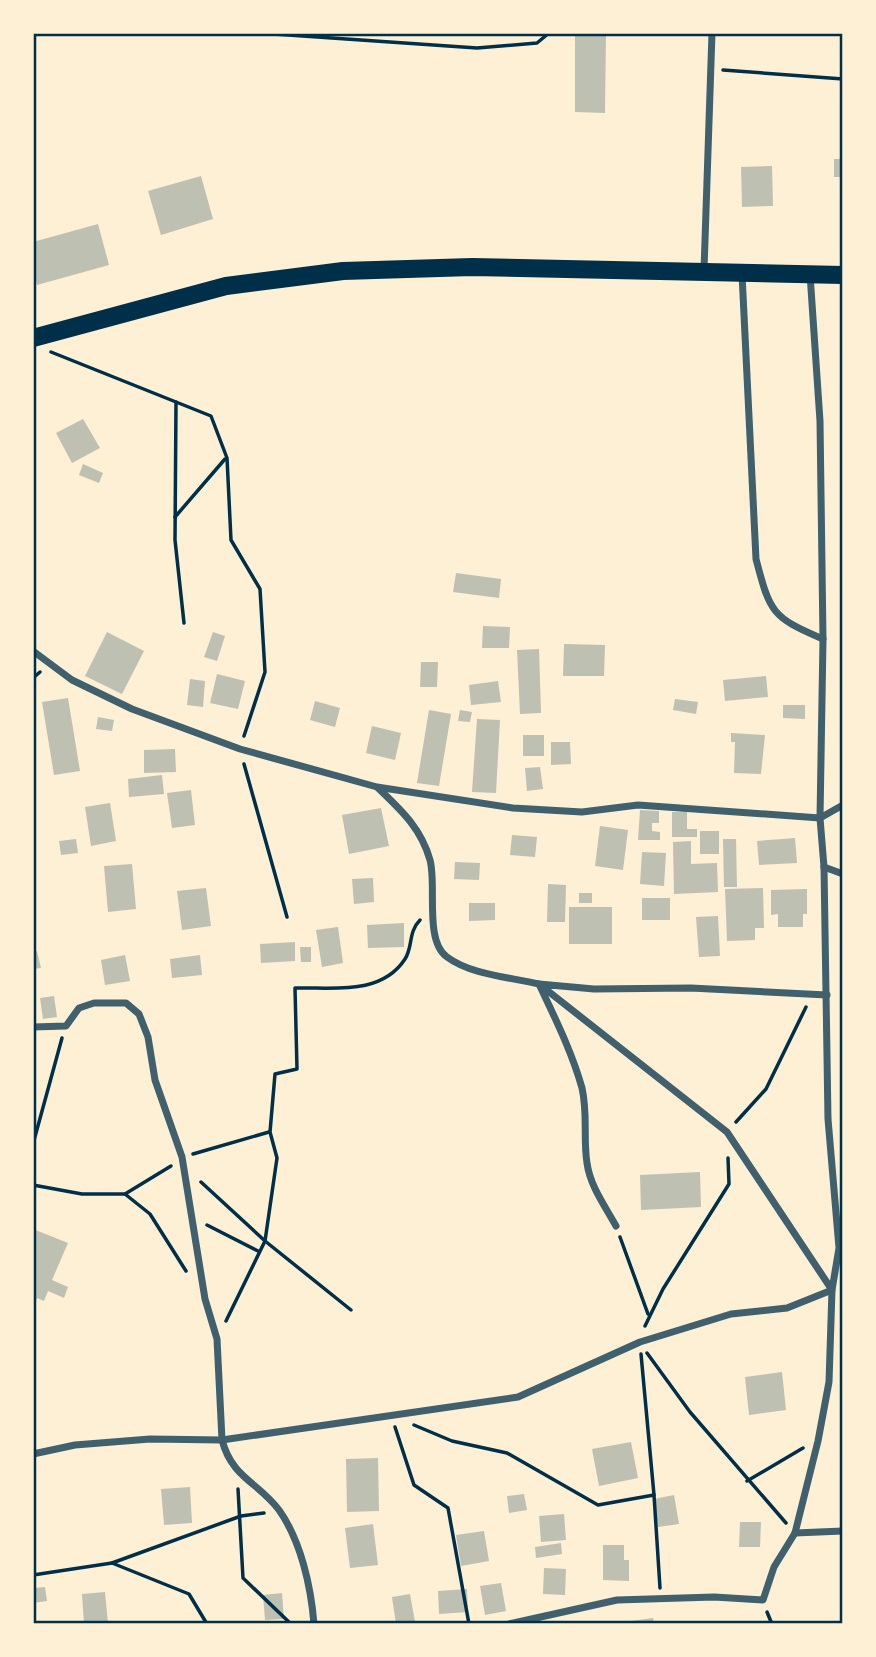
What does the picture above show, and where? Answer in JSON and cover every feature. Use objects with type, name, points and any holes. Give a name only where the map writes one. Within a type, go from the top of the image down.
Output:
[{"type":"main road","points":[[40,344],[226,286],[343,271],[472,267],[843,275]]},
{"type":"street","points":[[704,270],[713,69],[712,33]]},
{"type":"street","points":[[742,271],[756,559],[768,603],[786,624],[823,639]]},
{"type":"street","points":[[509,1624],[617,1600],[661,1601],[714,1597],[763,1600],[774,1567],[795,1533],[818,1441],[829,1382],[831,1290],[839,1248],[828,1119],[824,867],[820,818],[823,639],[820,422],[810,273]]},
{"type":"street","points":[[33,651],[72,680],[132,709],[240,749],[377,787],[513,808],[582,811],[638,805],[820,818],[843,805]]},
{"type":"street","points":[[377,787],[415,824],[431,862],[437,945],[445,956],[464,967],[539,984],[594,989],[691,988],[827,995]]},
{"type":"street","points":[[824,867],[843,874]]},
{"type":"street","points":[[539,984],[727,1132],[831,1290]]},
{"type":"street","points":[[539,984],[582,1088],[588,1126],[587,1163],[595,1190],[616,1226]]},
{"type":"street","points":[[33,1027],[66,1026],[79,1008],[94,1003],[126,1003],[139,1014],[148,1037],[155,1080],[182,1157],[205,1299],[217,1339],[222,1440],[226,1456],[237,1473],[263,1493],[280,1511],[312,1590],[314,1624]]},
{"type":"street","points":[[33,1454],[75,1445],[150,1438],[222,1440],[518,1396],[640,1342],[731,1314],[787,1307],[831,1290]]},
{"type":"street","points":[[795,1533],[843,1531]]},
{"type":"path","points":[[259,33],[477,48],[537,43],[549,33]]},
{"type":"path","points":[[713,69],[843,79]]},
{"type":"path","points":[[40,344],[211,416],[226,458],[232,540],[260,589],[265,672],[240,749],[286,917]]},
{"type":"path","points":[[176,402],[175,517],[184,623]]},
{"type":"path","points":[[175,517],[226,458]]},
{"type":"path","points":[[217,1339],[265,1241],[277,1158],[270,1132],[275,1074],[297,1069],[295,988],[375,986],[405,959],[413,927],[433,906]]},
{"type":"path","points":[[661,1601],[640,1342],[649,1314],[729,1184],[727,1132],[766,1089],[813,995]]},
{"type":"path","points":[[33,1144],[66,1026]]},
{"type":"path","points":[[33,1185],[82,1194],[125,1194],[149,1182],[182,1157],[270,1132]]},
{"type":"path","points":[[187,1184],[198,1179],[265,1241],[351,1310]]},
{"type":"path","points":[[125,1194],[150,1214],[205,1299]]},
{"type":"path","points":[[192,1217],[258,1251]]},
{"type":"path","points":[[616,1226],[649,1314]]},
{"type":"path","points":[[640,1342],[690,1412],[747,1481],[795,1533]]},
{"type":"path","points":[[391,1416],[452,1441],[507,1453],[598,1505],[654,1495]]},
{"type":"path","points":[[391,1416],[414,1485],[449,1508],[469,1624]]},
{"type":"path","points":[[747,1481],[818,1441]]},
{"type":"path","points":[[237,1473],[243,1578],[291,1624]]},
{"type":"path","points":[[33,1575],[112,1563],[240,1516],[280,1511]]},
{"type":"path","points":[[112,1563],[189,1594],[207,1624]]},
{"type":"building","points":[[575,33],[606,33],[605,113],[575,112]]},
{"type":"building","points":[[834,159],[843,159],[843,177],[834,177]]},
{"type":"building","points":[[772,166],[773,206],[742,207],[741,167]]},
{"type":"building","points":[[201,176],[213,219],[161,235],[148,191]]},
{"type":"building","points":[[98,224],[109,265],[37,285],[33,269],[33,242]]},
{"type":"building","points":[[83,419],[100,448],[72,463],[56,433]]},
{"type":"building","points":[[83,464],[103,473],[99,483],[79,475]]},
{"type":"building","points":[[456,573],[501,579],[499,598],[453,592]]},
{"type":"building","points":[[483,626],[510,627],[509,648],[482,648]]},
{"type":"building","points":[[107,632],[144,651],[122,694],[85,676]]},
{"type":"building","points":[[213,632],[225,636],[217,661],[204,657]]},
{"type":"building","points":[[564,644],[605,645],[604,676],[563,676]]},
{"type":"building","points":[[539,649],[541,713],[520,714],[517,650]]},
{"type":"building","points":[[421,662],[438,662],[437,687],[420,687]]},
{"type":"building","points":[[217,674],[245,681],[238,709],[210,703]]},
{"type":"building","points":[[766,676],[768,697],[725,701],[723,680]]},
{"type":"building","points":[[190,679],[205,681],[203,707],[187,705]]},
{"type":"building","points":[[498,681],[501,702],[471,705],[469,685]]},
{"type":"building","points":[[68,698],[80,771],[54,775],[42,702]]},
{"type":"building","points":[[675,699],[698,702],[696,714],[673,710]]},
{"type":"building","points":[[315,701],[340,708],[335,727],[310,720]]},
{"type":"building","points":[[783,705],[805,705],[805,719],[783,718]]},
{"type":"building","points":[[429,710],[451,714],[439,786],[417,783]]},
{"type":"building","points":[[460,710],[472,712],[470,722],[458,721]]},
{"type":"building","points":[[98,717],[114,720],[112,731],[96,729]]},
{"type":"building","points":[[477,719],[500,720],[496,793],[472,792]]},
{"type":"building","points":[[372,726],[401,733],[395,760],[366,753]]},
{"type":"building","points":[[731,733],[765,735],[761,774],[734,773],[735,742],[731,742]]},
{"type":"building","points":[[523,735],[544,735],[544,756],[523,756]]},
{"type":"building","points":[[551,742],[570,742],[571,764],[551,765]]},
{"type":"building","points":[[175,749],[176,772],[144,773],[144,750]]},
{"type":"building","points":[[540,767],[543,789],[527,791],[525,768]]},
{"type":"building","points":[[162,775],[164,794],[129,797],[128,779]]},
{"type":"building","points":[[191,790],[195,825],[172,828],[167,793]]},
{"type":"building","points":[[110,803],[116,841],[91,846],[85,807]]},
{"type":"building","points":[[381,808],[389,846],[349,854],[342,815]]},
{"type":"building","points":[[640,810],[659,811],[659,823],[652,823],[652,831],[660,832],[660,840],[638,840]]},
{"type":"building","points":[[672,812],[687,812],[687,829],[697,829],[697,837],[672,837]]},
{"type":"building","points":[[600,826],[628,830],[623,870],[595,866]]},
{"type":"building","points":[[700,831],[719,831],[719,854],[700,854]]},
{"type":"building","points":[[512,835],[537,837],[535,857],[510,855]]},
{"type":"building","points":[[795,838],[797,863],[759,865],[757,841]]},
{"type":"building","points":[[76,839],[78,853],[61,855],[59,841]]},
{"type":"building","points":[[723,839],[736,839],[737,887],[724,887]]},
{"type":"building","points":[[691,841],[691,864],[717,863],[718,892],[674,894],[673,842]]},
{"type":"building","points":[[642,852],[666,853],[664,886],[640,884]]},
{"type":"building","points":[[455,862],[480,863],[479,880],[454,879]]},
{"type":"building","points":[[132,864],[136,909],[108,912],[104,866]]},
{"type":"building","points":[[373,878],[374,902],[354,904],[352,879]]},
{"type":"building","points":[[548,884],[566,885],[565,922],[547,922]]},
{"type":"building","points":[[206,888],[211,926],[182,930],[177,891]]},
{"type":"building","points":[[763,888],[764,928],[755,928],[755,940],[727,941],[725,889]]},
{"type":"building","points":[[807,889],[807,914],[803,914],[803,927],[778,927],[778,914],[771,915],[771,890]]},
{"type":"building","points":[[579,893],[592,893],[592,903],[579,903]]},
{"type":"building","points":[[642,898],[670,898],[670,920],[642,920]]},
{"type":"building","points":[[469,903],[495,903],[495,920],[469,921]]},
{"type":"building","points":[[569,907],[612,907],[612,944],[569,944]]},
{"type":"building","points":[[718,916],[720,956],[699,957],[696,917]]},
{"type":"building","points":[[404,923],[404,947],[368,948],[367,925]]},
{"type":"building","points":[[338,927],[343,963],[322,967],[316,930]]},
{"type":"building","points":[[295,942],[295,961],[261,963],[260,944]]},
{"type":"building","points":[[300,947],[311,947],[311,962],[301,962]]},
{"type":"building","points":[[37,951],[41,968],[33,969],[33,952]]},
{"type":"building","points":[[125,955],[130,981],[105,985],[101,960]]},
{"type":"building","points":[[200,955],[202,975],[172,978],[170,959]]},
{"type":"building","points":[[54,996],[57,1017],[43,1019],[40,998]]},
{"type":"building","points":[[700,1172],[701,1207],[641,1210],[640,1175]]},
{"type":"building","points":[[33,1229],[68,1243],[52,1280],[68,1287],[64,1298],[48,1291],[44,1301],[37,1298],[33,1308]]},
{"type":"building","points":[[782,1372],[786,1410],[749,1415],[745,1377]]},
{"type":"building","points":[[631,1442],[638,1478],[599,1486],[592,1449]]},
{"type":"building","points":[[378,1458],[379,1511],[347,1512],[346,1459]]},
{"type":"building","points":[[190,1487],[192,1523],[164,1525],[161,1489]]},
{"type":"building","points":[[524,1494],[527,1510],[509,1513],[507,1496]]},
{"type":"building","points":[[674,1495],[679,1524],[658,1527],[654,1499]]},
{"type":"building","points":[[564,1514],[566,1540],[541,1542],[539,1516]]},
{"type":"building","points":[[740,1522],[761,1522],[760,1547],[739,1547]]},
{"type":"building","points":[[373,1524],[378,1565],[350,1568],[345,1528]]},
{"type":"building","points":[[484,1531],[489,1561],[461,1566],[456,1535]]},
{"type":"building","points":[[561,1543],[562,1554],[536,1558],[535,1547]]},
{"type":"building","points":[[603,1545],[624,1545],[624,1560],[629,1560],[629,1581],[603,1580]]},
{"type":"building","points":[[544,1568],[566,1569],[565,1595],[543,1594]]},
{"type":"building","points":[[501,1583],[506,1611],[485,1615],[480,1586]]},
{"type":"building","points":[[45,1587],[47,1601],[33,1603],[33,1588]]},
{"type":"building","points":[[467,1589],[468,1612],[439,1614],[438,1591]]},
{"type":"building","points":[[105,1592],[108,1624],[84,1624],[82,1594]]},
{"type":"building","points":[[282,1593],[284,1619],[265,1620],[263,1595]]},
{"type":"building","points":[[410,1594],[415,1622],[396,1624],[392,1597]]},
{"type":"building","points":[[653,1618],[654,1624],[624,1624],[624,1622]]}]
